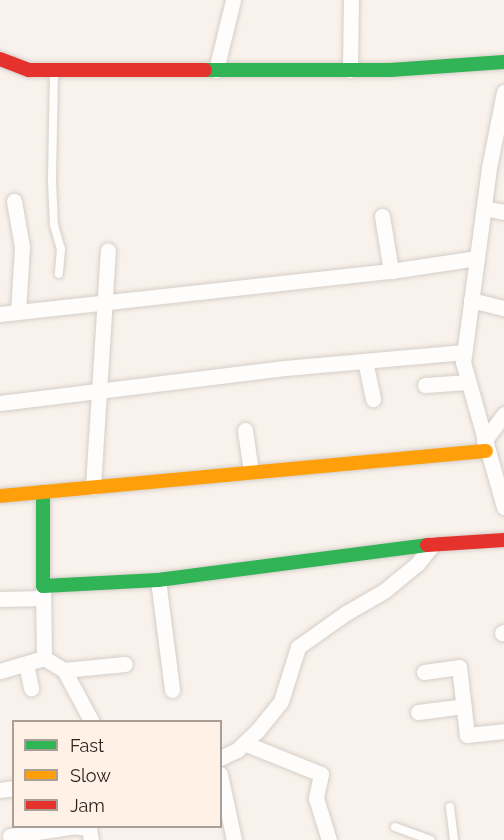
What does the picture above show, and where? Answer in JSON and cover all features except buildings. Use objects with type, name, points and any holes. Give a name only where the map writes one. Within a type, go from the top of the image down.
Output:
[{"type":"street","points":[[216,70],[232,0]]},
{"type":"street","points":[[350,70],[351,0]]},
{"type":"street","points":[[0,59],[29,70],[390,70],[504,62]]},
{"type":"street","points":[[504,92],[484,208],[463,362],[504,507]]},
{"type":"street","points":[[14,201],[22,247],[18,312]]},
{"type":"street","points":[[484,208],[504,212]]},
{"type":"street","points":[[382,216],[391,271]]},
{"type":"street","points":[[93,487],[108,250]]},
{"type":"street","points":[[0,314],[391,271],[477,258]]},
{"type":"street","points":[[471,300],[504,308]]},
{"type":"street","points":[[0,403],[285,368],[464,352]]},
{"type":"street","points":[[365,361],[373,399]]},
{"type":"street","points":[[425,385],[468,382]]},
{"type":"street","points":[[485,446],[504,414]]},
{"type":"street","points":[[245,430],[251,472]]},
{"type":"street","points":[[0,496],[251,472],[485,446]]},
{"type":"street","points":[[43,492],[44,658]]},
{"type":"street","points":[[1,599],[433,544],[504,540]]},
{"type":"street","points":[[222,757],[244,743],[281,701],[298,648],[346,613],[384,591],[417,564],[433,544]]},
{"type":"street","points":[[158,580],[172,690]]},
{"type":"street","points":[[0,671],[44,658],[64,670],[91,720]]},
{"type":"street","points":[[26,664],[31,688]]},
{"type":"street","points":[[64,670],[125,664]]},
{"type":"street","points":[[424,672],[459,668],[467,735],[504,731]]},
{"type":"street","points":[[418,712],[464,706]]},
{"type":"street","points":[[244,743],[321,774],[316,798],[329,840]]},
{"type":"street","points":[[222,783],[234,840]]},
{"type":"street","points":[[10,836],[64,828]]},
{"type":"lane","points":[[54,70],[52,181],[54,225],[61,249],[59,274]]},
{"type":"lane","points":[[450,807],[453,840]]},
{"type":"lane","points":[[395,827],[431,840]]},
{"type":"traffic: fast","points":[[205,70],[390,70],[504,62]]},
{"type":"traffic: fast","points":[[43,492],[43,586],[158,580],[427,545]]},
{"type":"traffic: slow","points":[[0,496],[486,451]]},
{"type":"traffic: jam","points":[[0,59],[29,70],[205,70]]},
{"type":"traffic: jam","points":[[427,545],[504,540]]}]
